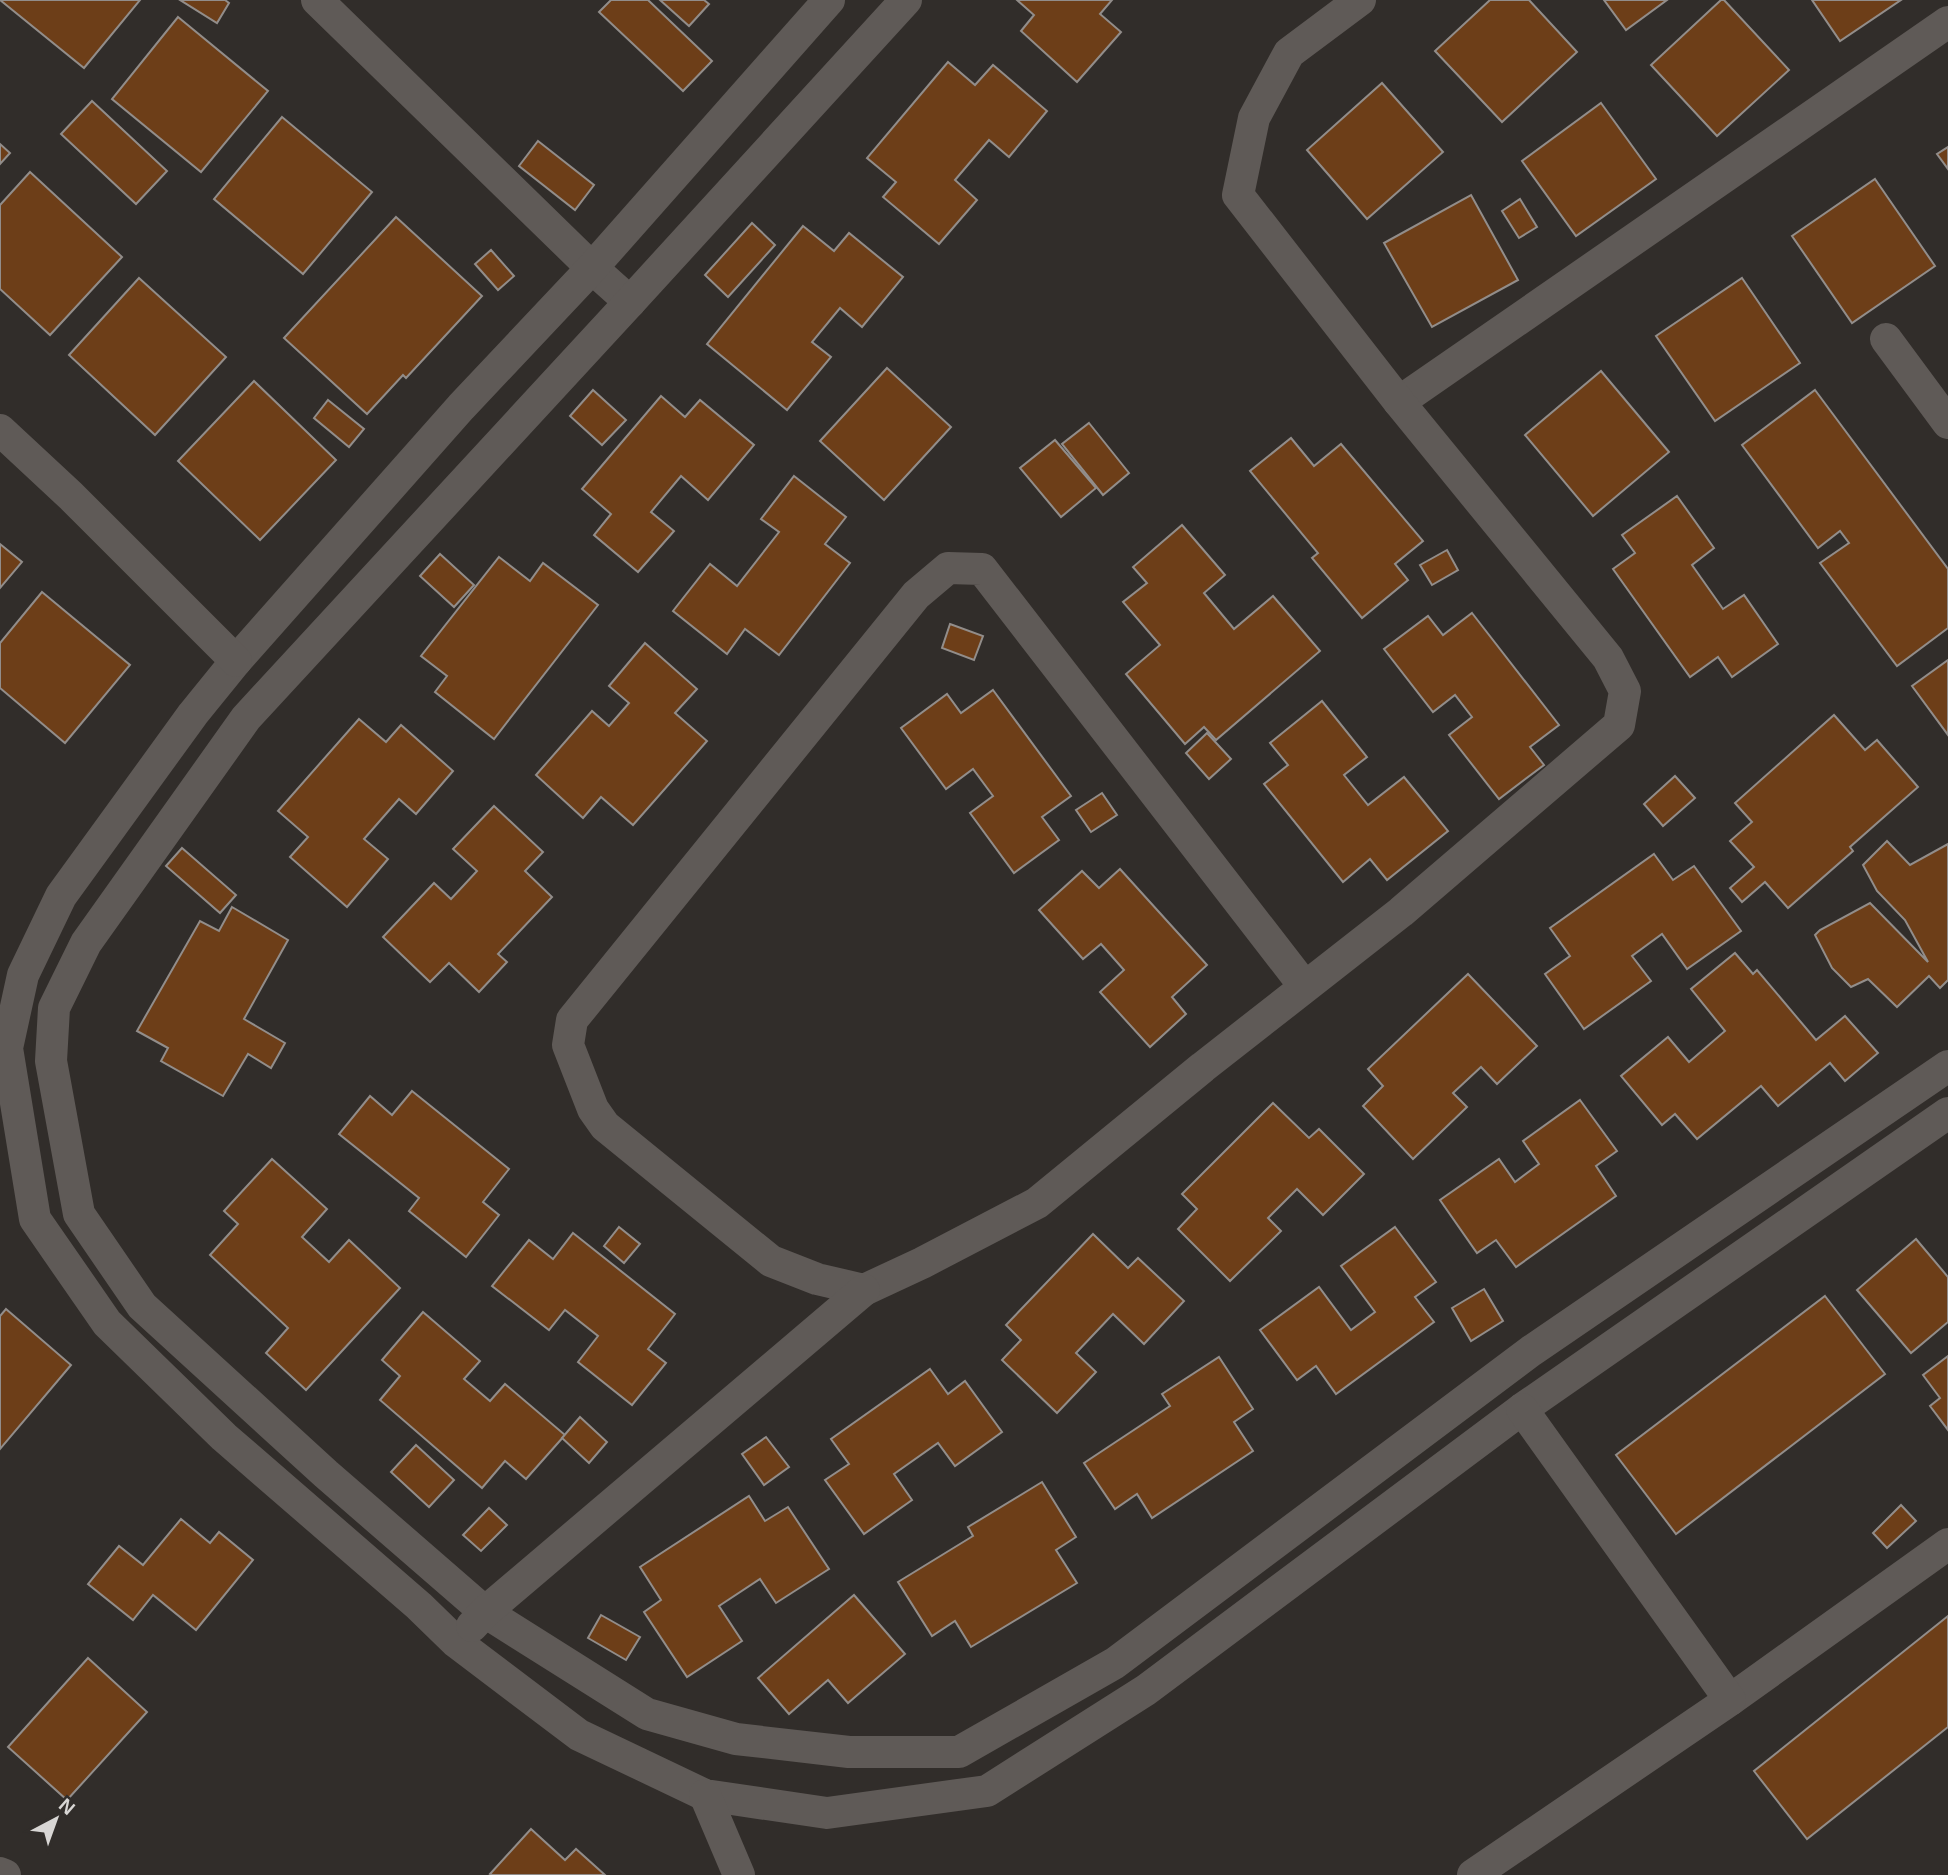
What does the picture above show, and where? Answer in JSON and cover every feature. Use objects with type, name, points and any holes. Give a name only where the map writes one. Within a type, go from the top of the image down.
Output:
[{"type":"street","points":[[317,0],[630,303]]},
{"type":"street","points":[[829,0],[592,268],[461,407],[236,661],[193,714],[61,896],[23,975],[4,1047],[35,1219],[107,1323],[224,1437],[419,1606],[456,1642],[579,1735],[705,1795],[827,1813],[988,1791],[1146,1690],[1522,1409],[1948,1114]]},
{"type":"street","points":[[906,0],[246,718],[86,943],[54,1008],[51,1061],[79,1214],[142,1306],[326,1474],[485,1612],[647,1714],[736,1739],[849,1752],[959,1752],[1115,1663],[1531,1351],[1948,1066]]},
{"type":"street","points":[[456,1642],[485,1612],[864,1290],[1037,1203],[1203,1067],[1401,912],[1619,725],[1625,691],[1608,657],[1399,402],[1238,195],[1254,118],[1289,53],[1360,0]]},
{"type":"street","points":[[1399,402],[1948,22]]},
{"type":"street","points":[[1886,339],[1948,423]]},
{"type":"street","points":[[0,430],[71,496],[236,661]]},
{"type":"street","points":[[864,1290],[817,1279],[771,1261],[605,1126],[593,1109],[568,1045],[572,1020],[916,595],[948,568],[982,569],[1305,987]]},
{"type":"street","points":[[4,1047],[51,1061]]},
{"type":"street","points":[[1522,1409],[1730,1700]]},
{"type":"street","points":[[1473,1875],[1730,1700],[1948,1545]]},
{"type":"street","points":[[705,1795],[738,1875]]},
{"type":"street","points":[[0,1873],[5,1875]]},
{"type":"building","points":[[0,0],[140,0],[84,68]]},
{"type":"building","points":[[180,0],[225,0],[229,3],[217,23]]},
{"type":"building","points":[[611,0],[648,0],[712,61],[683,91],[599,12]]},
{"type":"building","points":[[660,0],[704,0],[709,4],[689,26]]},
{"type":"building","points":[[1017,0],[1112,0],[1100,14],[1121,32],[1077,82],[1021,31],[1034,15]]},
{"type":"building","points":[[1490,0],[1529,0],[1577,52],[1502,122],[1435,51]]},
{"type":"building","points":[[1604,0],[1667,0],[1626,30]]},
{"type":"building","points":[[1724,0],[1789,70],[1717,136],[1651,65]]},
{"type":"building","points":[[1812,0],[1901,0],[1840,41]]},
{"type":"building","points":[[178,17],[268,91],[201,172],[112,99]]},
{"type":"building","points":[[948,62],[975,85],[993,65],[1047,111],[1009,157],[989,140],[955,180],[977,200],[939,244],[883,197],[896,182],[867,158]]},
{"type":"building","points":[[1382,83],[1443,152],[1367,219],[1307,150]]},
{"type":"building","points":[[92,101],[167,171],[136,204],[61,134]]},
{"type":"building","points":[[1601,103],[1656,179],[1576,236],[1522,161]]},
{"type":"building","points":[[282,117],[372,192],[303,274],[214,199]]},
{"type":"building","points":[[538,141],[594,185],[575,210],[519,166]]},
{"type":"building","points":[[0,144],[10,153],[0,164]]},
{"type":"building","points":[[1948,147],[1948,169],[1937,154]]},
{"type":"building","points":[[30,172],[122,257],[50,335],[0,289],[0,205]]},
{"type":"building","points":[[1875,179],[1935,266],[1852,323],[1792,236]]},
{"type":"building","points":[[1471,195],[1518,280],[1432,327],[1384,243]]},
{"type":"building","points":[[1520,199],[1537,227],[1519,238],[1502,211]]},
{"type":"building","points":[[396,217],[482,296],[406,378],[403,375],[367,414],[284,338]]},
{"type":"building","points":[[752,223],[775,245],[728,297],[705,275]]},
{"type":"building","points":[[803,226],[834,251],[849,233],[903,277],[862,327],[840,308],[812,342],[831,357],[787,410],[707,344]]},
{"type":"building","points":[[491,250],[514,276],[498,290],[475,264]]},
{"type":"building","points":[[139,278],[226,357],[155,435],[69,355]]},
{"type":"building","points":[[1742,278],[1800,363],[1715,421],[1656,336]]},
{"type":"building","points":[[887,368],[951,427],[884,500],[820,441]]},
{"type":"building","points":[[1601,371],[1669,452],[1593,516],[1525,435]]},
{"type":"building","points":[[254,381],[336,460],[260,540],[178,461]]},
{"type":"building","points":[[593,390],[626,420],[602,445],[570,416]]},
{"type":"building","points":[[1815,390],[1948,569],[1948,628],[1897,666],[1820,563],[1849,543],[1840,531],[1818,548],[1742,445]]},
{"type":"building","points":[[661,396],[685,417],[700,400],[754,445],[708,500],[681,476],[651,512],[674,531],[638,572],[594,535],[611,514],[582,489]]},
{"type":"building","points":[[328,400],[364,429],[349,447],[314,418]]},
{"type":"building","points":[[1089,423],[1129,473],[1103,495],[1062,444]]},
{"type":"building","points":[[1291,438],[1314,466],[1341,444],[1423,541],[1395,564],[1408,580],[1362,618],[1312,558],[1318,553],[1250,471]]},
{"type":"building","points":[[1055,440],[1096,488],[1061,517],[1020,468]]},
{"type":"building","points":[[794,476],[846,517],[825,544],[850,563],[779,655],[745,629],[727,654],[673,611],[710,564],[737,586],[779,532],[761,519]]},
{"type":"building","points":[[1677,496],[1714,548],[1692,565],[1723,609],[1744,595],[1778,644],[1732,677],[1718,657],[1690,677],[1613,569],[1635,553],[1622,535]]},
{"type":"building","points":[[1182,525],[1225,575],[1204,593],[1234,629],[1273,596],[1320,651],[1216,740],[1204,727],[1185,744],[1126,674],[1160,645],[1123,602],[1147,583],[1133,567]]},
{"type":"building","points":[[0,544],[22,562],[0,588]]},
{"type":"building","points":[[1447,550],[1458,570],[1432,585],[1420,565]]},
{"type":"building","points":[[440,554],[474,585],[454,607],[420,576]]},
{"type":"building","points":[[499,557],[530,581],[543,563],[598,605],[494,739],[435,692],[447,676],[421,656]]},
{"type":"building","points":[[42,592],[130,665],[65,743],[0,688],[0,643]]},
{"type":"building","points":[[1472,613],[1559,725],[1530,747],[1544,765],[1499,799],[1449,735],[1472,717],[1455,695],[1433,712],[1384,649],[1428,616],[1443,635]]},
{"type":"building","points":[[950,624],[983,636],[974,660],[942,648]]},
{"type":"building","points":[[645,643],[697,689],[675,713],[707,741],[633,825],[601,797],[583,818],[536,775],[592,711],[609,726],[629,703],[609,686]]},
{"type":"building","points":[[1948,660],[1948,735],[1912,686]]},
{"type":"building","points":[[993,690],[1071,796],[1042,817],[1059,840],[1014,873],[970,813],[993,796],[973,769],[946,789],[901,728],[947,694],[961,713]]},
{"type":"building","points":[[1322,701],[1367,757],[1344,775],[1368,805],[1404,777],[1448,831],[1387,880],[1370,859],[1343,882],[1264,784],[1288,765],[1270,743]]},
{"type":"building","points":[[1834,715],[1865,750],[1877,740],[1918,787],[1850,847],[1853,851],[1788,908],[1765,882],[1742,902],[1730,888],[1754,867],[1730,841],[1752,822],[1735,803]]},
{"type":"building","points":[[359,719],[386,742],[401,725],[453,771],[416,814],[399,799],[364,839],[388,859],[347,907],[290,857],[308,837],[278,811]]},
{"type":"building","points":[[1207,733],[1231,759],[1209,779],[1186,753]]},
{"type":"building","points":[[1675,776],[1695,798],[1663,826],[1644,804]]},
{"type":"building","points":[[1102,793],[1117,815],[1091,832],[1076,810]]},
{"type":"building","points":[[494,806],[543,852],[525,871],[552,897],[498,954],[507,962],[479,992],[449,963],[430,982],[383,937],[434,883],[451,899],[477,871],[453,849]]},
{"type":"building","points":[[1887,841],[1910,865],[1948,844],[1948,980],[1940,988],[1929,976],[1897,1007],[1868,979],[1851,987],[1832,968],[1815,935],[1870,903],[1928,962],[1905,920],[1877,891],[1863,865]]},
{"type":"building","points":[[182,848],[236,895],[220,913],[166,866]]},
{"type":"building","points":[[1654,854],[1673,880],[1694,866],[1741,931],[1687,969],[1662,934],[1632,956],[1651,981],[1584,1029],[1545,974],[1570,956],[1550,928]]},
{"type":"building","points":[[1120,869],[1207,965],[1172,997],[1186,1014],[1150,1047],[1100,992],[1124,970],[1101,944],[1083,959],[1039,910],[1082,871],[1099,888]]},
{"type":"building","points":[[232,907],[288,940],[244,1019],[285,1043],[271,1068],[248,1054],[223,1096],[161,1061],[168,1048],[137,1031],[200,921],[219,931]]},
{"type":"building","points":[[1735,953],[1753,974],[1757,970],[1816,1040],[1845,1016],[1878,1053],[1845,1081],[1830,1063],[1778,1106],[1761,1086],[1697,1139],[1675,1114],[1662,1125],[1621,1076],[1668,1037],[1689,1062],[1725,1031],[1691,989]]},
{"type":"building","points":[[1468,974],[1537,1046],[1497,1084],[1481,1067],[1453,1093],[1467,1107],[1413,1159],[1363,1106],[1383,1086],[1368,1069]]},
{"type":"building","points":[[412,1091],[509,1169],[483,1202],[499,1215],[466,1257],[409,1211],[419,1198],[339,1134],[370,1096],[392,1115]]},
{"type":"building","points":[[1580,1100],[1617,1151],[1596,1166],[1616,1196],[1516,1267],[1496,1240],[1477,1253],[1440,1200],[1499,1159],[1515,1182],[1539,1164],[1523,1141]]},
{"type":"building","points":[[1273,1103],[1309,1138],[1319,1129],[1364,1174],[1323,1215],[1297,1189],[1268,1218],[1281,1231],[1230,1281],[1178,1229],[1197,1209],[1182,1194]]},
{"type":"building","points":[[272,1159],[327,1209],[302,1237],[329,1262],[349,1240],[400,1288],[306,1390],[266,1353],[288,1328],[210,1255],[238,1224],[224,1211]]},
{"type":"building","points":[[619,1227],[640,1244],[624,1263],[604,1246]]},
{"type":"building","points":[[1395,1227],[1436,1282],[1415,1297],[1434,1322],[1336,1394],[1316,1366],[1297,1380],[1260,1330],[1319,1287],[1351,1330],[1375,1312],[1341,1266]]},
{"type":"building","points":[[573,1233],[675,1314],[648,1349],[666,1363],[632,1405],[578,1362],[598,1336],[565,1310],[549,1330],[492,1286],[529,1240],[553,1259]]},
{"type":"building","points":[[1093,1234],[1128,1268],[1138,1258],[1184,1301],[1144,1344],[1113,1314],[1076,1353],[1096,1372],[1057,1413],[1002,1360],[1021,1340],[1006,1325]]},
{"type":"building","points":[[1916,1239],[1948,1277],[1948,1322],[1911,1353],[1857,1290]]},
{"type":"building","points":[[1484,1289],[1503,1321],[1471,1341],[1452,1308]]},
{"type":"building","points":[[1825,1296],[1885,1374],[1676,1534],[1616,1455]]},
{"type":"building","points":[[6,1309],[71,1365],[0,1449],[0,1316]]},
{"type":"building","points":[[423,1312],[480,1361],[464,1379],[490,1401],[505,1384],[565,1435],[526,1479],[505,1461],[482,1488],[380,1400],[400,1376],[382,1360]]},
{"type":"building","points":[[1948,1356],[1948,1430],[1930,1406],[1940,1398],[1923,1375]]},
{"type":"building","points":[[1219,1357],[1253,1409],[1234,1422],[1253,1451],[1152,1518],[1137,1494],[1115,1509],[1084,1463],[1170,1406],[1162,1394]]},
{"type":"building","points":[[930,1369],[948,1394],[965,1381],[1002,1432],[955,1466],[938,1443],[894,1474],[912,1500],[864,1534],[825,1480],[849,1464],[831,1439]]},
{"type":"building","points":[[580,1417],[607,1442],[589,1463],[562,1438]]},
{"type":"building","points":[[766,1437],[789,1467],[764,1485],[742,1454]]},
{"type":"building","points":[[416,1445],[454,1480],[429,1507],[391,1472]]},
{"type":"building","points":[[1042,1482],[1076,1537],[1056,1550],[1077,1583],[971,1647],[955,1621],[932,1636],[898,1582],[973,1536],[968,1527]]},
{"type":"building","points":[[749,1496],[765,1521],[788,1507],[829,1569],[776,1603],[760,1579],[719,1606],[742,1641],[687,1677],[644,1612],[661,1600],[640,1567]]},
{"type":"building","points":[[1901,1505],[1916,1521],[1887,1548],[1873,1533]]},
{"type":"building","points":[[489,1508],[507,1525],[481,1551],[463,1535]]},
{"type":"building","points":[[181,1519],[210,1543],[219,1532],[253,1560],[196,1630],[153,1595],[133,1620],[88,1584],[119,1546],[143,1565]]},
{"type":"building","points":[[854,1595],[905,1654],[848,1703],[828,1680],[789,1714],[758,1678]]},
{"type":"building","points":[[601,1615],[640,1637],[626,1660],[588,1638]]},
{"type":"building","points":[[1948,1616],[1948,1727],[1807,1839],[1754,1771]]},
{"type":"building","points":[[88,1658],[147,1712],[67,1800],[8,1747]]},
{"type":"building","points":[[531,1829],[565,1860],[576,1849],[605,1875],[490,1874]]}]
